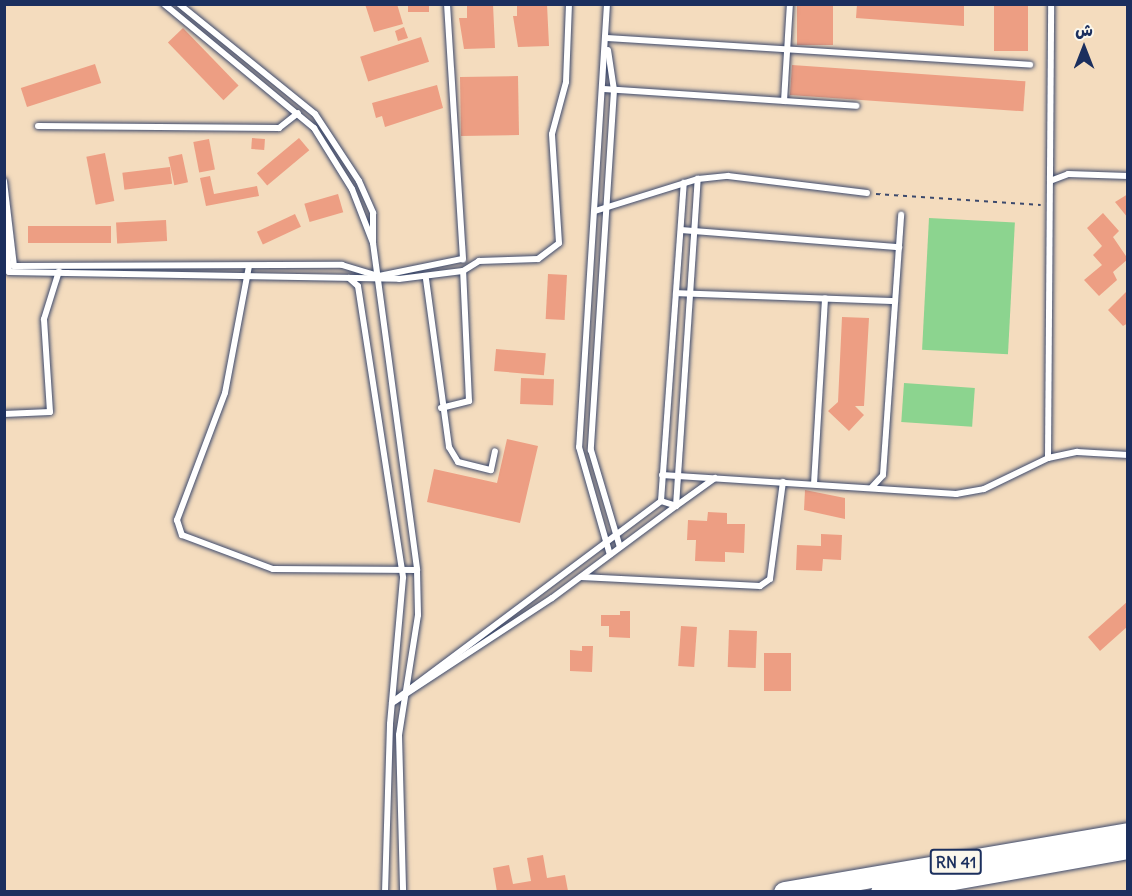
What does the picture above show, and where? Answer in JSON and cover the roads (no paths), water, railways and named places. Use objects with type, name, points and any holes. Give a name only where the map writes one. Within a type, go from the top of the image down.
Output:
[{"type":"highway","name":"RN 41","points":[[784,891],[1128,833]]},
{"type":"highway","name":"RN 41","points":[[881,891],[1128,848]]},
{"type":"highway","points":[[1059,861],[1128,862]]},
{"type":"lane","points":[[164,4],[298,113],[341,165],[373,243]]},
{"type":"lane","points":[[179,4],[315,114],[359,181],[373,213],[373,243],[417,570],[418,615],[399,735],[403,891]]},
{"type":"lane","points":[[447,4],[462,259],[468,265]]},
{"type":"lane","points":[[4,182],[14,266],[58,271],[349,278],[379,276],[426,279],[463,271],[468,265],[538,259],[559,243],[552,134],[567,82],[569,4]]},
{"type":"lane","points":[[607,4],[579,447],[610,555]]},
{"type":"lane","points":[[784,101],[790,4]]},
{"type":"lane","points":[[1048,458],[1052,4]]},
{"type":"lane","points":[[606,38],[1030,65]]},
{"type":"lane","points":[[606,38],[614,90],[591,450],[620,547]]},
{"type":"lane","points":[[603,89],[856,106]]},
{"type":"lane","points":[[38,126],[279,128],[298,113]]},
{"type":"lane","points":[[1050,181],[1068,174],[1128,176]]},
{"type":"lane","points":[[595,211],[698,179],[728,176],[867,193]]},
{"type":"lane","points":[[676,506],[698,179]]},
{"type":"lane","points":[[661,501],[684,183]]},
{"type":"lane","points":[[869,488],[883,475],[901,215]]},
{"type":"lane","points":[[4,221],[9,272],[342,265],[379,276],[462,259]]},
{"type":"lane","points":[[681,230],[899,247]]},
{"type":"lane","points":[[249,266],[225,393],[177,520],[182,535],[273,569],[417,570]]},
{"type":"lane","points":[[4,414],[50,412],[44,319],[58,271]]},
{"type":"lane","points":[[441,408],[469,401],[463,271]]},
{"type":"lane","points":[[349,278],[358,286],[401,570],[392,704],[385,891]]},
{"type":"lane","points":[[426,279],[441,408],[458,462],[491,470],[495,451]]},
{"type":"lane","points":[[676,293],[895,301]]},
{"type":"lane","points":[[814,484],[825,298]]},
{"type":"lane","points":[[662,475],[956,494],[984,489],[1048,458],[1077,452],[1128,454]]},
{"type":"lane","points":[[392,704],[405,698],[580,577],[715,478]]},
{"type":"lane","points":[[580,577],[760,586],[770,579],[783,482]]},
{"type":"lane","points":[[392,704],[407,686],[661,501]]},
{"type":"lane","points":[[661,501],[676,506]]},
{"type":"lane","points":[[941,891],[960,879]]}]
